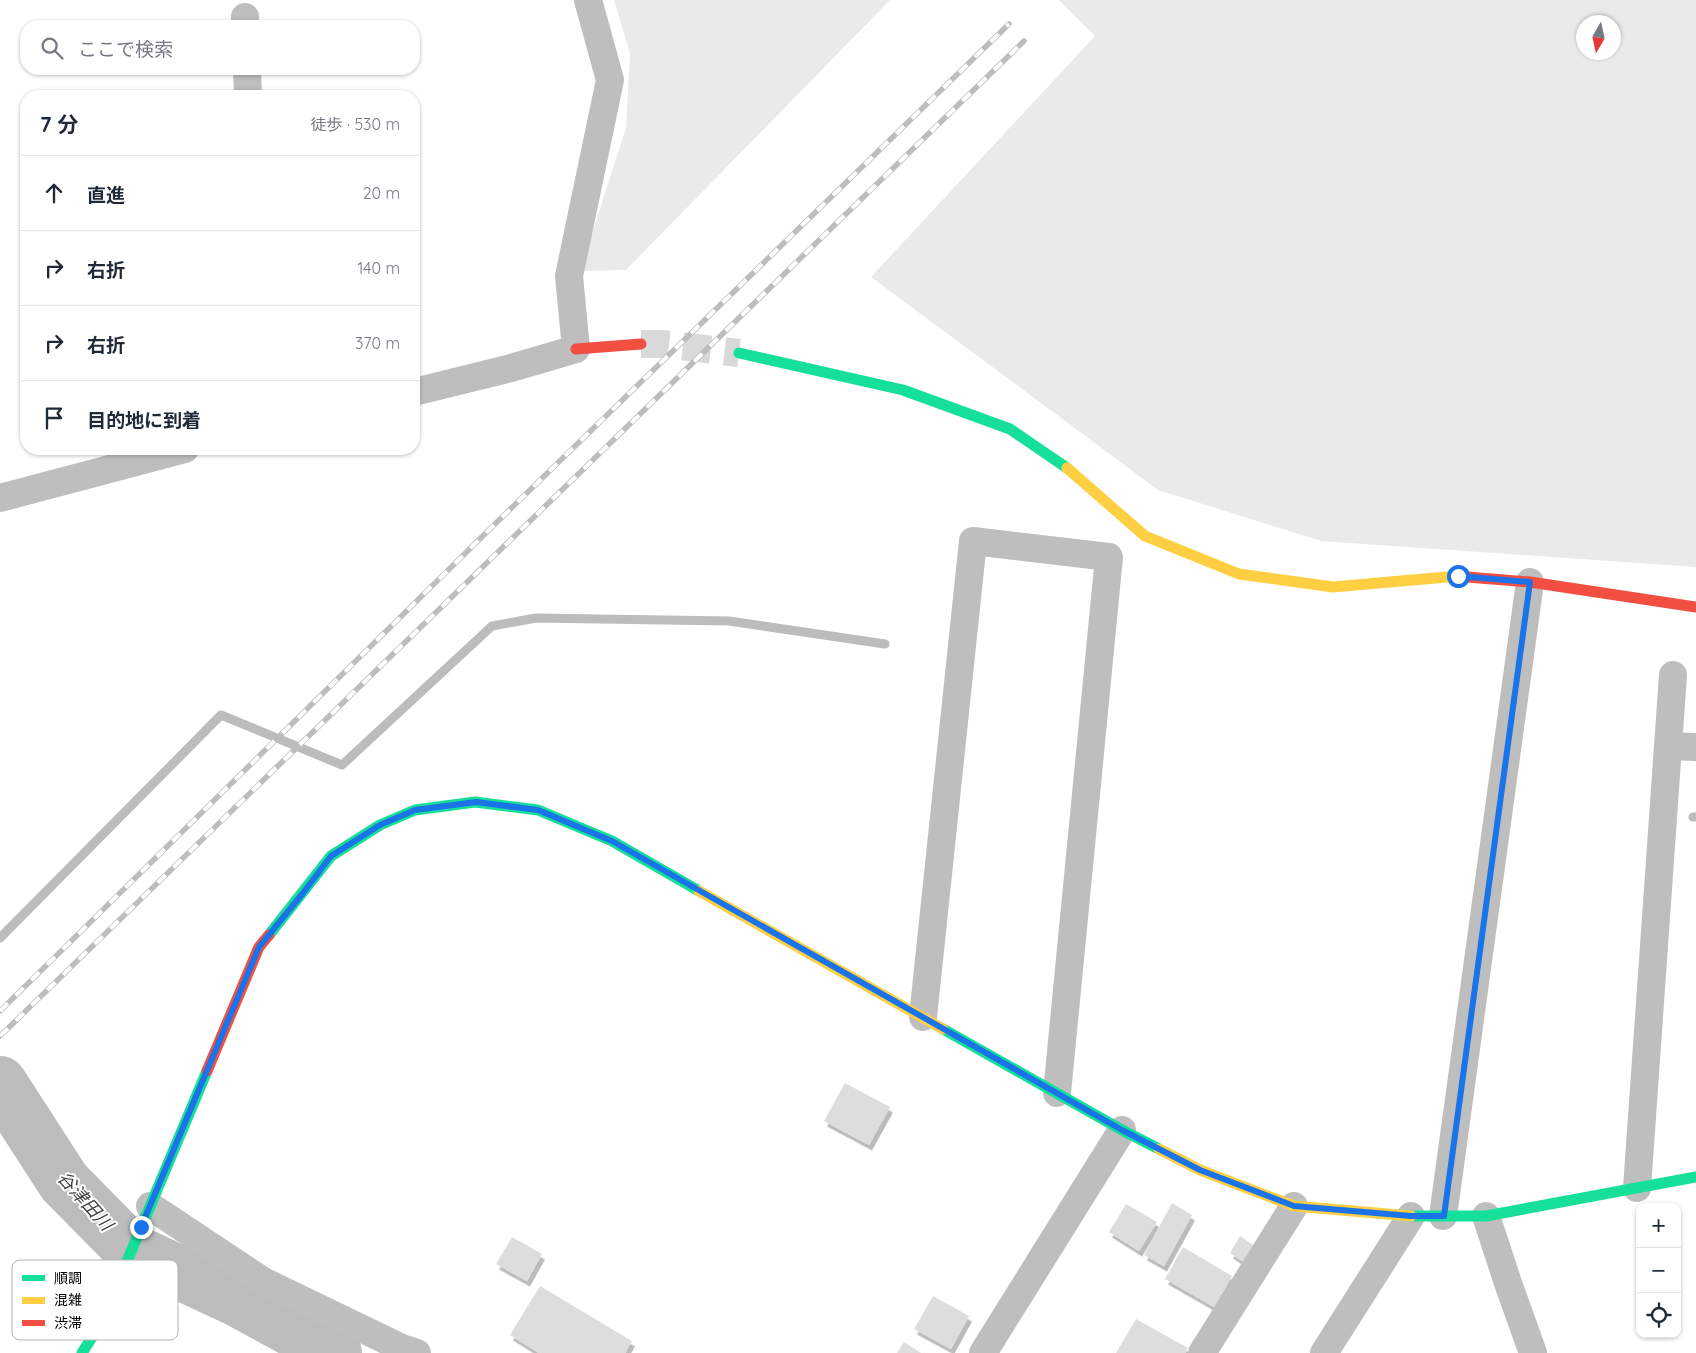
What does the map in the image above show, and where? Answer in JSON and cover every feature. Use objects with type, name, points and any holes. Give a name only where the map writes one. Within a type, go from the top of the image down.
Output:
[{"type":"street","points":[[576,349],[569,276],[610,80],[588,0]]},
{"type":"street","points":[[247,75],[248,90]]},
{"type":"street","points":[[420,391],[511,368],[576,349],[641,344]]},
{"type":"street","points":[[739,353],[903,390],[1010,429],[1076,475],[1145,536],[1239,574],[1333,587],[1458,576],[1530,582],[1696,607]]},
{"type":"street","points":[[0,498],[162,455]]},
{"type":"street","points":[[923,1017],[973,541],[1109,557],[1056,1093]]},
{"type":"street","points":[[1444,1216],[1530,582]]},
{"type":"street","points":[[1637,1188],[1673,675]]},
{"type":"street","points":[[1668,746],[1696,747]]},
{"type":"street","points":[[128,1260],[259,947],[331,856],[380,825],[415,810],[476,802],[538,810],[612,841],[1122,1130],[1200,1170],[1294,1206],[1411,1216],[1486,1216],[1696,1177]]},
{"type":"street","points":[[983,1353],[1122,1130]]},
{"type":"street","points":[[1202,1353],[1294,1206]]},
{"type":"street","points":[[146,1216],[263,1281],[402,1348],[417,1353]]},
{"type":"street","points":[[1324,1353],[1411,1216]]},
{"type":"street","points":[[1486,1216],[1533,1353]]},
{"type":"street","points":[[82,1353],[90,1340]]},
{"type":"shaded area","points":[[614,0],[890,0],[626,270],[580,271],[626,128],[630,53]]},
{"type":"shaded area","points":[[1059,0],[1696,0],[1696,567],[1321,541],[1158,490],[871,277],[1095,36]]},
{"type":"building","points":[[845,1083],[890,1107],[869,1145],[824,1121]]},
{"type":"building","points":[[1172,1203],[1192,1215],[1164,1266],[1144,1255]]},
{"type":"building","points":[[1126,1204],[1157,1222],[1139,1251],[1109,1232]]},
{"type":"building","points":[[1240,1236],[1256,1247],[1245,1263],[1230,1253]]},
{"type":"building","points":[[512,1237],[542,1254],[527,1281],[496,1264]]},
{"type":"building","points":[[1183,1247],[1232,1276],[1214,1307],[1165,1279]]},
{"type":"building","points":[[540,1286],[632,1341],[625,1353],[539,1353],[510,1335]]},
{"type":"building","points":[[933,1296],[969,1316],[951,1349],[914,1329]]},
{"type":"building","points":[[1136,1319],[1188,1348],[1185,1353],[1116,1353]]},
{"type":"building","points":[[904,1342],[921,1353],[897,1353]]},
{"type":"waterway","points":[[0,938],[221,715],[342,765],[492,626],[536,618],[729,621],[885,644]]},
{"type":"waterway","name":"谷津田川","points":[[0,1083],[64,1182],[131,1250],[152,1260]]},
{"type":"waterway","name":"谷津田川","points":[[178,1272],[238,1300],[335,1353]]},
{"type":"tunnel","points":[[641,344],[662,344],[739,353]]},
{"type":"railway","points":[[0,1011],[496,523],[1009,24]]},
{"type":"railway","points":[[0,1036],[1024,41]]},
{"type":"traffic: fast","points":[[739,353],[903,390],[1010,429],[1067,468]]},
{"type":"traffic: fast","points":[[269,935],[331,856],[380,825],[415,810],[475,802],[538,810],[612,841],[699,891]]},
{"type":"traffic: fast","points":[[943,1029],[1159,1149]]},
{"type":"traffic: fast","points":[[128,1260],[207,1071]]},
{"type":"traffic: fast","points":[[1411,1216],[1486,1216],[1696,1177]]},
{"type":"traffic: fast","points":[[82,1353],[90,1340]]},
{"type":"traffic: slow","points":[[1067,468],[1145,536],[1239,574],[1333,587],[1458,576],[1467,577]]},
{"type":"traffic: slow","points":[[699,891],[943,1029]]},
{"type":"traffic: slow","points":[[1159,1149],[1200,1170],[1294,1206],[1411,1216]]},
{"type":"traffic: jam","points":[[576,349],[641,344]]},
{"type":"traffic: jam","points":[[1467,577],[1530,582],[1696,607]]},
{"type":"traffic: jam","points":[[207,1071],[259,947],[269,935]]},
{"type":"route","points":[[141,1227],[259,947],[331,856],[380,825],[415,810],[476,802],[538,810],[612,841],[1122,1130],[1200,1170],[1294,1206],[1411,1216],[1444,1216],[1530,582],[1458,576]]}]
